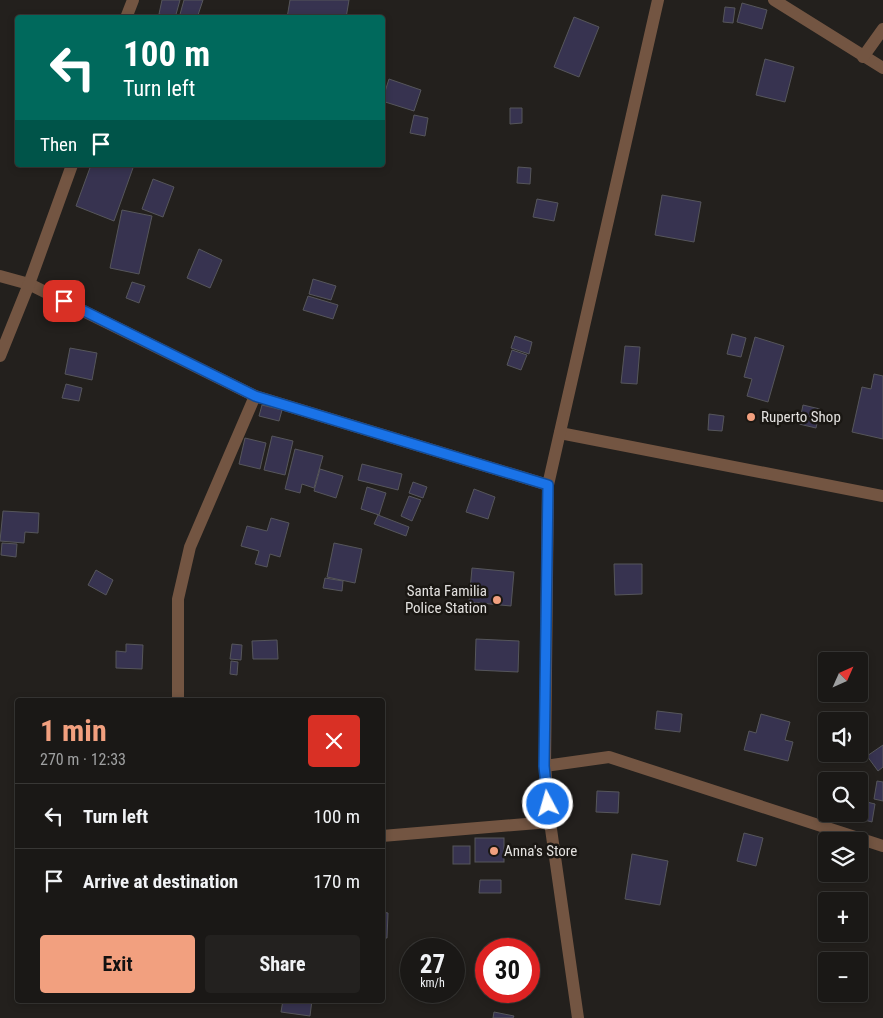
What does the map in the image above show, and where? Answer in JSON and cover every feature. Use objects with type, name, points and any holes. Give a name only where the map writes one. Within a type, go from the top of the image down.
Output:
[{"type":"street","points":[[127,15],[132,0]]},
{"type":"street","points":[[578,1018],[550,822],[544,766],[548,485],[658,0]]},
{"type":"street","points":[[774,0],[883,68]]},
{"type":"street","points":[[864,57],[883,29]]},
{"type":"street","points":[[0,356],[29,284],[71,167]]},
{"type":"street","points":[[0,276],[29,284],[255,396],[548,485]]},
{"type":"street","points":[[178,698],[178,599],[190,547],[255,396]]},
{"type":"street","points":[[560,433],[883,496]]},
{"type":"street","points":[[544,766],[609,757],[883,846]]},
{"type":"street","points":[[385,836],[550,822]]},
{"type":"building","points":[[162,0],[180,0],[176,15],[159,14]]},
{"type":"building","points":[[184,0],[203,0],[198,15],[180,15]]},
{"type":"building","points":[[290,0],[349,0],[346,15],[288,15]]},
{"type":"building","points":[[742,3],[767,10],[762,29],[737,22]]},
{"type":"building","points":[[725,7],[735,8],[733,23],[723,22]]},
{"type":"building","points":[[574,17],[599,27],[579,77],[554,67]]},
{"type":"building","points":[[765,59],[794,67],[785,102],[756,95]]},
{"type":"building","points":[[389,79],[421,90],[414,111],[385,102],[385,92]]},
{"type":"building","points":[[510,108],[522,108],[522,123],[510,124]]},
{"type":"building","points":[[414,115],[428,118],[425,136],[410,133]]},
{"type":"building","points":[[90,167],[133,167],[114,221],[76,206]]},
{"type":"building","points":[[518,167],[531,168],[530,184],[517,183]]},
{"type":"building","points":[[153,179],[174,187],[163,217],[142,209]]},
{"type":"building","points":[[662,195],[701,202],[694,242],[655,235]]},
{"type":"building","points":[[537,199],[558,203],[554,221],[533,217]]},
{"type":"building","points":[[122,210],[152,216],[139,274],[110,268]]},
{"type":"building","points":[[199,249],[222,260],[210,288],[187,278]]},
{"type":"building","points":[[313,279],[336,286],[331,300],[309,294]]},
{"type":"building","points":[[132,282],[145,286],[139,303],[126,298]]},
{"type":"building","points":[[308,296],[338,305],[333,319],[303,310]]},
{"type":"building","points":[[732,334],[746,338],[741,357],[727,354]]},
{"type":"building","points":[[515,336],[532,342],[529,354],[511,348]]},
{"type":"building","points":[[755,337],[784,346],[768,402],[747,396],[752,379],[744,377]]},
{"type":"building","points":[[625,346],[640,347],[637,384],[621,383]]},
{"type":"building","points":[[70,348],[97,353],[92,380],[65,374]]},
{"type":"building","points":[[512,350],[527,355],[521,370],[507,365]]},
{"type":"building","points":[[874,374],[883,376],[883,439],[852,432],[862,387],[871,389]]},
{"type":"building","points":[[66,384],[82,388],[79,401],[62,398]]},
{"type":"building","points":[[262,405],[282,410],[279,421],[259,416]]},
{"type":"building","points":[[803,405],[820,409],[816,428],[799,424]]},
{"type":"building","points":[[709,414],[724,416],[722,431],[708,430]]},
{"type":"building","points":[[272,436],[293,441],[285,475],[264,470]]},
{"type":"building","points":[[245,438],[266,443],[260,469],[239,464]]},
{"type":"building","points":[[295,449],[323,456],[314,488],[302,484],[300,493],[285,489]]},
{"type":"building","points":[[362,464],[402,474],[398,490],[358,480]]},
{"type":"building","points":[[320,469],[343,476],[336,498],[314,491]]},
{"type":"building","points":[[413,482],[427,487],[423,498],[409,493]]},
{"type":"building","points":[[367,487],[386,493],[379,515],[361,509]]},
{"type":"building","points":[[474,489],[495,497],[488,519],[466,512]]},
{"type":"building","points":[[409,496],[421,500],[412,521],[401,516]]},
{"type":"building","points":[[3,511],[39,513],[38,533],[25,532],[24,543],[0,541]]},
{"type":"building","points":[[378,515],[409,527],[406,536],[374,524]]},
{"type":"building","points":[[271,518],[289,523],[280,557],[270,554],[267,567],[255,564],[259,551],[241,546],[247,526],[267,531]]},
{"type":"building","points":[[2,543],[17,544],[16,557],[1,555]]},
{"type":"building","points":[[334,543],[362,549],[355,583],[327,577]]},
{"type":"building","points":[[614,564],[642,564],[642,594],[615,595]]},
{"type":"building","points":[[472,568],[514,572],[511,606],[469,602]]},
{"type":"building","points":[[96,570],[113,580],[106,595],[88,585]]},
{"type":"building","points":[[325,578],[343,581],[342,591],[323,588]]},
{"type":"building","points":[[476,639],[519,641],[518,672],[475,670]]},
{"type":"building","points":[[277,640],[278,659],[253,659],[252,641]]},
{"type":"building","points":[[126,644],[143,645],[142,669],[116,668],[116,651],[126,652]]},
{"type":"building","points":[[232,644],[242,645],[241,660],[230,659]]},
{"type":"building","points":[[231,661],[238,662],[237,675],[230,674]]},
{"type":"building","points":[[657,711],[682,714],[680,732],[655,729]]},
{"type":"building","points":[[761,714],[790,722],[785,740],[793,742],[788,761],[744,750],[749,731],[756,733]]},
{"type":"building","points":[[883,745],[883,767],[878,771],[868,755]]},
{"type":"building","points":[[877,781],[883,782],[883,801],[874,799]]},
{"type":"building","points":[[597,791],[619,792],[618,813],[596,812]]},
{"type":"building","points":[[868,802],[875,804],[872,822],[868,821]]},
{"type":"building","points":[[744,833],[763,838],[756,866],[737,861]]},
{"type":"building","points":[[475,838],[504,838],[504,862],[475,862]]},
{"type":"building","points":[[453,846],[470,846],[470,864],[453,864]]},
{"type":"building","points":[[632,854],[668,861],[660,905],[625,899]]},
{"type":"building","points":[[480,880],[501,880],[501,893],[479,893]]},
{"type":"building","points":[[385,912],[388,913],[387,938],[385,938]]},
{"type":"building","points":[[282,1003],[312,1003],[310,1016],[281,1012]]},
{"type":"building","points":[[494,1012],[514,1016],[513,1018],[493,1018]]},
{"type":"place","name":"Ruperto Shop","points":[[751,417]]},
{"type":"place","name":"Santa Familia Police Station","points":[[497,600]]},
{"type":"place","name":"Anna's Store","points":[[494,851]]},
{"type":"route","points":[[64,301],[255,396],[548,485],[544,766],[548,804]]}]
